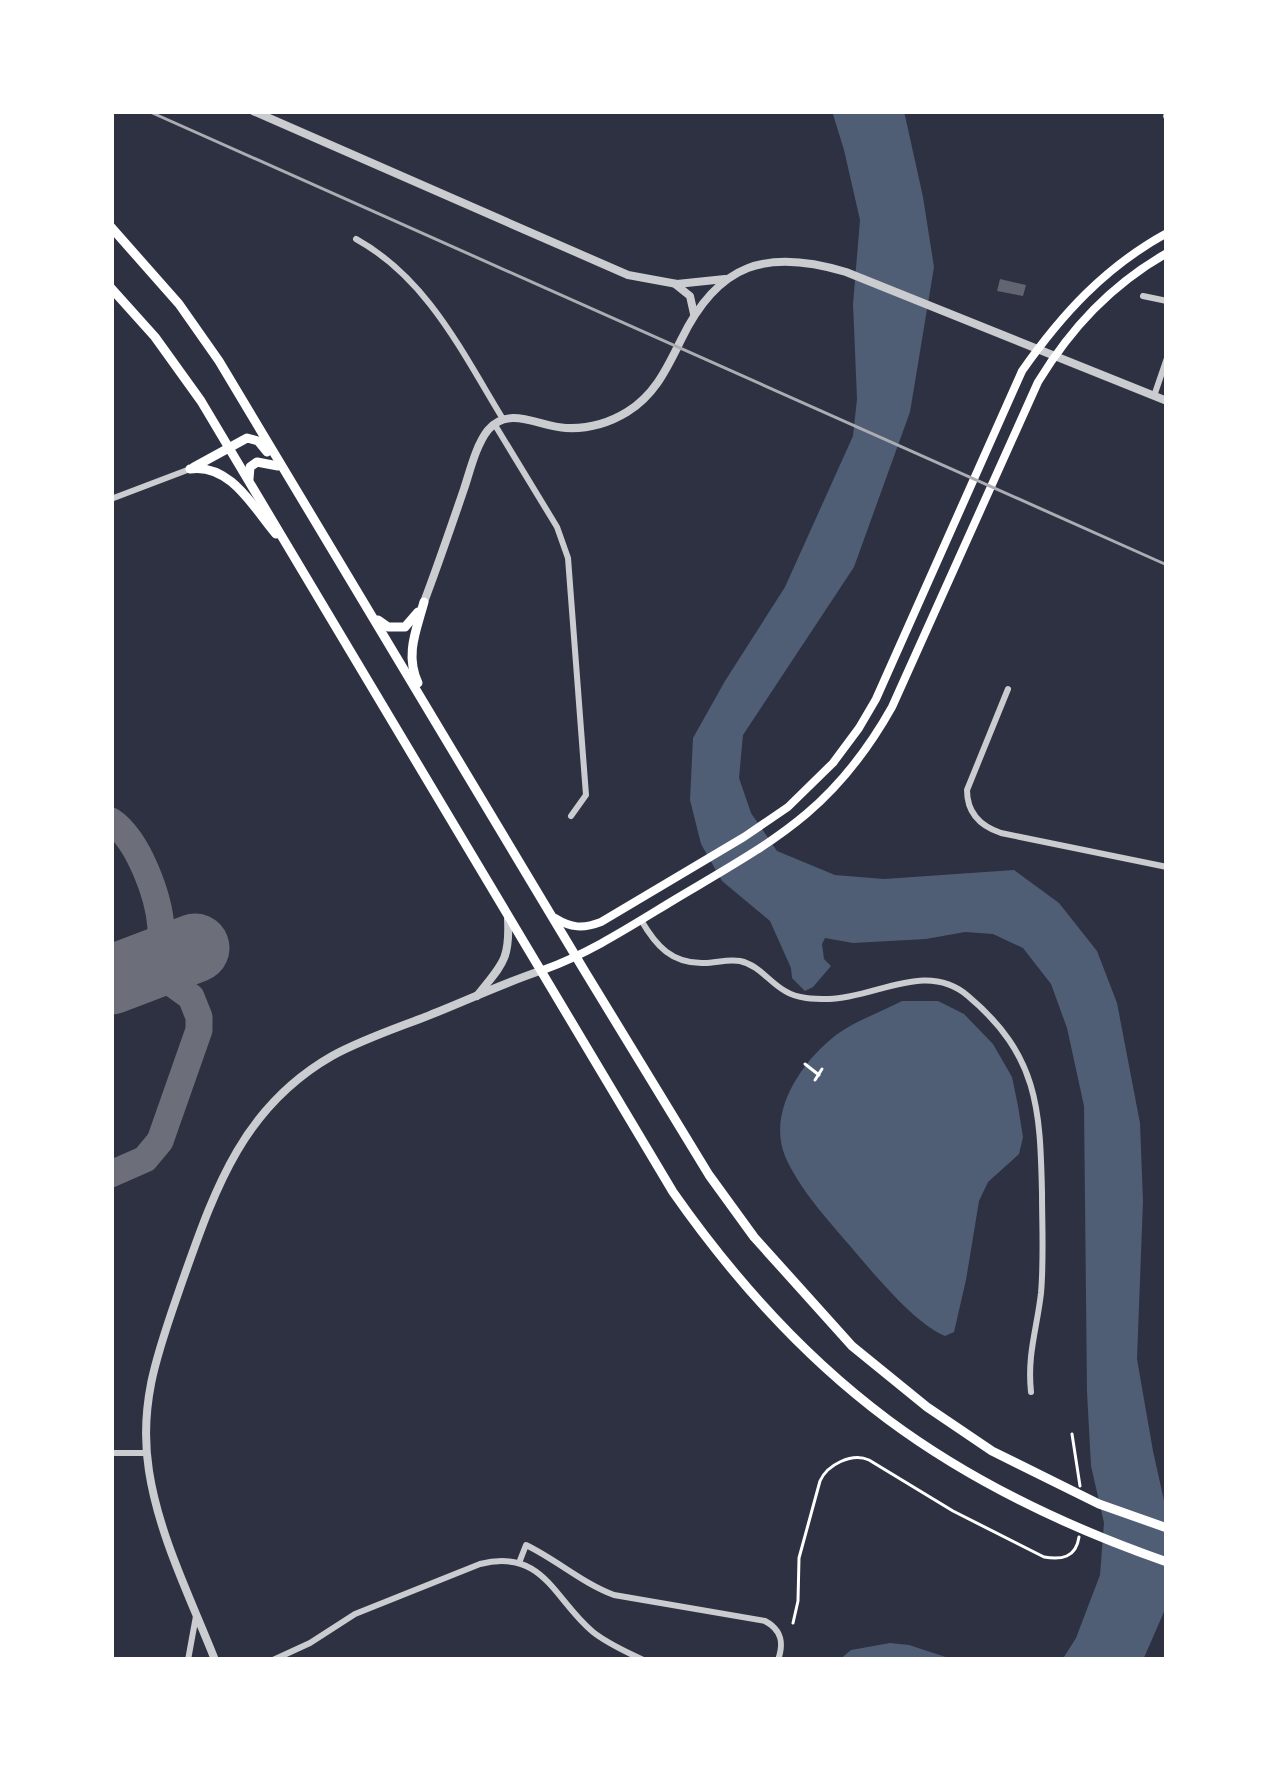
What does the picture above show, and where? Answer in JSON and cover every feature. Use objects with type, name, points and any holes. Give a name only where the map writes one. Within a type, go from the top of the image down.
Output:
[{"type":"highway","points":[[111,227],[198,330],[734,1213],[779,1268],[886,1376],[974,1439],[1042,1476],[1099,1504],[1167,1528]]},
{"type":"highway","points":[[111,287],[180,370],[229,447],[673,1192],[766,1311],[848,1389],[964,1472],[1017,1502],[1167,1562]]},
{"type":"highway","points":[[190,470],[245,439],[254,439],[287,477]]},
{"type":"highway","points":[[249,481],[255,463],[278,466]]},
{"type":"highway","points":[[190,470],[207,468],[227,477],[294,556]]},
{"type":"highway","points":[[371,616],[388,627],[405,627],[424,602]]},
{"type":"highway","points":[[424,602],[410,650],[433,715]]},
{"type":"main road","points":[[552,917],[567,925],[590,926],[764,824],[833,763],[859,728],[896,656],[1022,371],[1066,312],[1098,280],[1167,232]]},
{"type":"main road","points":[[543,970],[577,958],[774,841],[814,809],[862,755],[892,707],[1024,410],[1054,356],[1096,305],[1167,254]]},
{"type":"main road","points":[[903,640],[919,647]]},
{"type":"main road","points":[[896,656],[911,663]]},
{"type":"street","points":[[253,111],[616,271],[674,283],[727,279]]},
{"type":"street","points":[[356,239],[388,259],[428,300],[557,527],[568,557],[586,795],[571,816]]},
{"type":"street","points":[[424,602],[483,440],[499,422],[516,417],[568,428],[602,424],[620,416],[657,384],[694,314],[712,291],[757,265],[806,261],[847,272],[1167,401]]},
{"type":"street","points":[[674,283],[690,296],[694,314]]},
{"type":"street","points":[[1143,296],[1167,301]]},
{"type":"street","points":[[1154,396],[1167,358]]},
{"type":"street","points":[[111,499],[190,470]]},
{"type":"street","points":[[1008,688],[967,790],[968,804],[978,820],[1001,833],[1167,868]]},
{"type":"street","points":[[476,997],[508,951],[508,911]]},
{"type":"street","points":[[641,920],[653,940],[685,963],[728,960],[748,964],[795,996],[834,999],[903,982],[932,981],[958,988],[993,1023],[1027,1071],[1040,1123],[1041,1289],[1029,1355],[1031,1391]]},
{"type":"street","points":[[215,1660],[160,1518],[147,1453],[146,1402],[157,1356],[224,1172],[250,1128],[288,1087],[335,1054],[543,970]]},
{"type":"street","points":[[111,1454],[147,1453]]},
{"type":"street","points":[[519,1564],[526,1545],[614,1595],[765,1622],[780,1635],[778,1660]]},
{"type":"street","points":[[273,1660],[356,1613],[490,1562],[519,1564],[545,1577],[592,1631],[643,1660]]},
{"type":"street","points":[[188,1660],[196,1612]]},
{"type":"path","points":[[805,1064],[818,1075]]},
{"type":"path","points":[[1072,1434],[1081,1492]]},
{"type":"path","points":[[793,1623],[799,1558],[820,1481],[824,1472],[850,1457],[862,1456],[953,1511],[1043,1557],[1070,1555],[1078,1546],[1080,1528]]},
{"type":"water","points":[[832,111],[904,111],[934,267],[910,412],[854,567],[743,735],[739,778],[751,813],[777,851],[835,875],[884,879],[1014,870],[1059,903],[1097,951],[1117,1003],[1140,1123],[1143,1201],[1137,1359],[1167,1514],[1167,1605],[1143,1660],[1062,1660],[1076,1638],[1100,1575],[1104,1523],[1091,1466],[1087,1392],[1084,1106],[1067,1028],[1051,984],[1023,948],[993,934],[965,932],[853,943],[825,938],[824,959],[831,966],[805,991],[792,978],[770,921],[722,881],[701,844],[690,800],[693,738],[785,587],[853,436],[857,399],[853,304],[860,220]]},
{"type":"water","points":[[902,1001],[938,1001],[964,1014],[993,1044],[1012,1077],[1023,1137],[1019,1154],[988,1182],[979,1201],[954,1332],[945,1336],[895,1297],[824,1215],[791,1168],[781,1139],[784,1105],[811,1059],[843,1030]]},
{"type":"water","points":[[890,1643],[955,1660],[839,1660],[851,1650]]},
{"type":"building","points":[[1000,279],[1026,285],[1023,296],[997,291]]},
{"type":"taxiway","points":[[111,821],[138,854],[156,900],[161,933],[148,966],[191,997],[199,1017],[199,1030],[160,1141],[145,1159],[111,1174]]},
{"type":"runway","points":[[111,980],[195,948]]},
{"type":"railway","points":[[148,111],[1167,565]]}]
